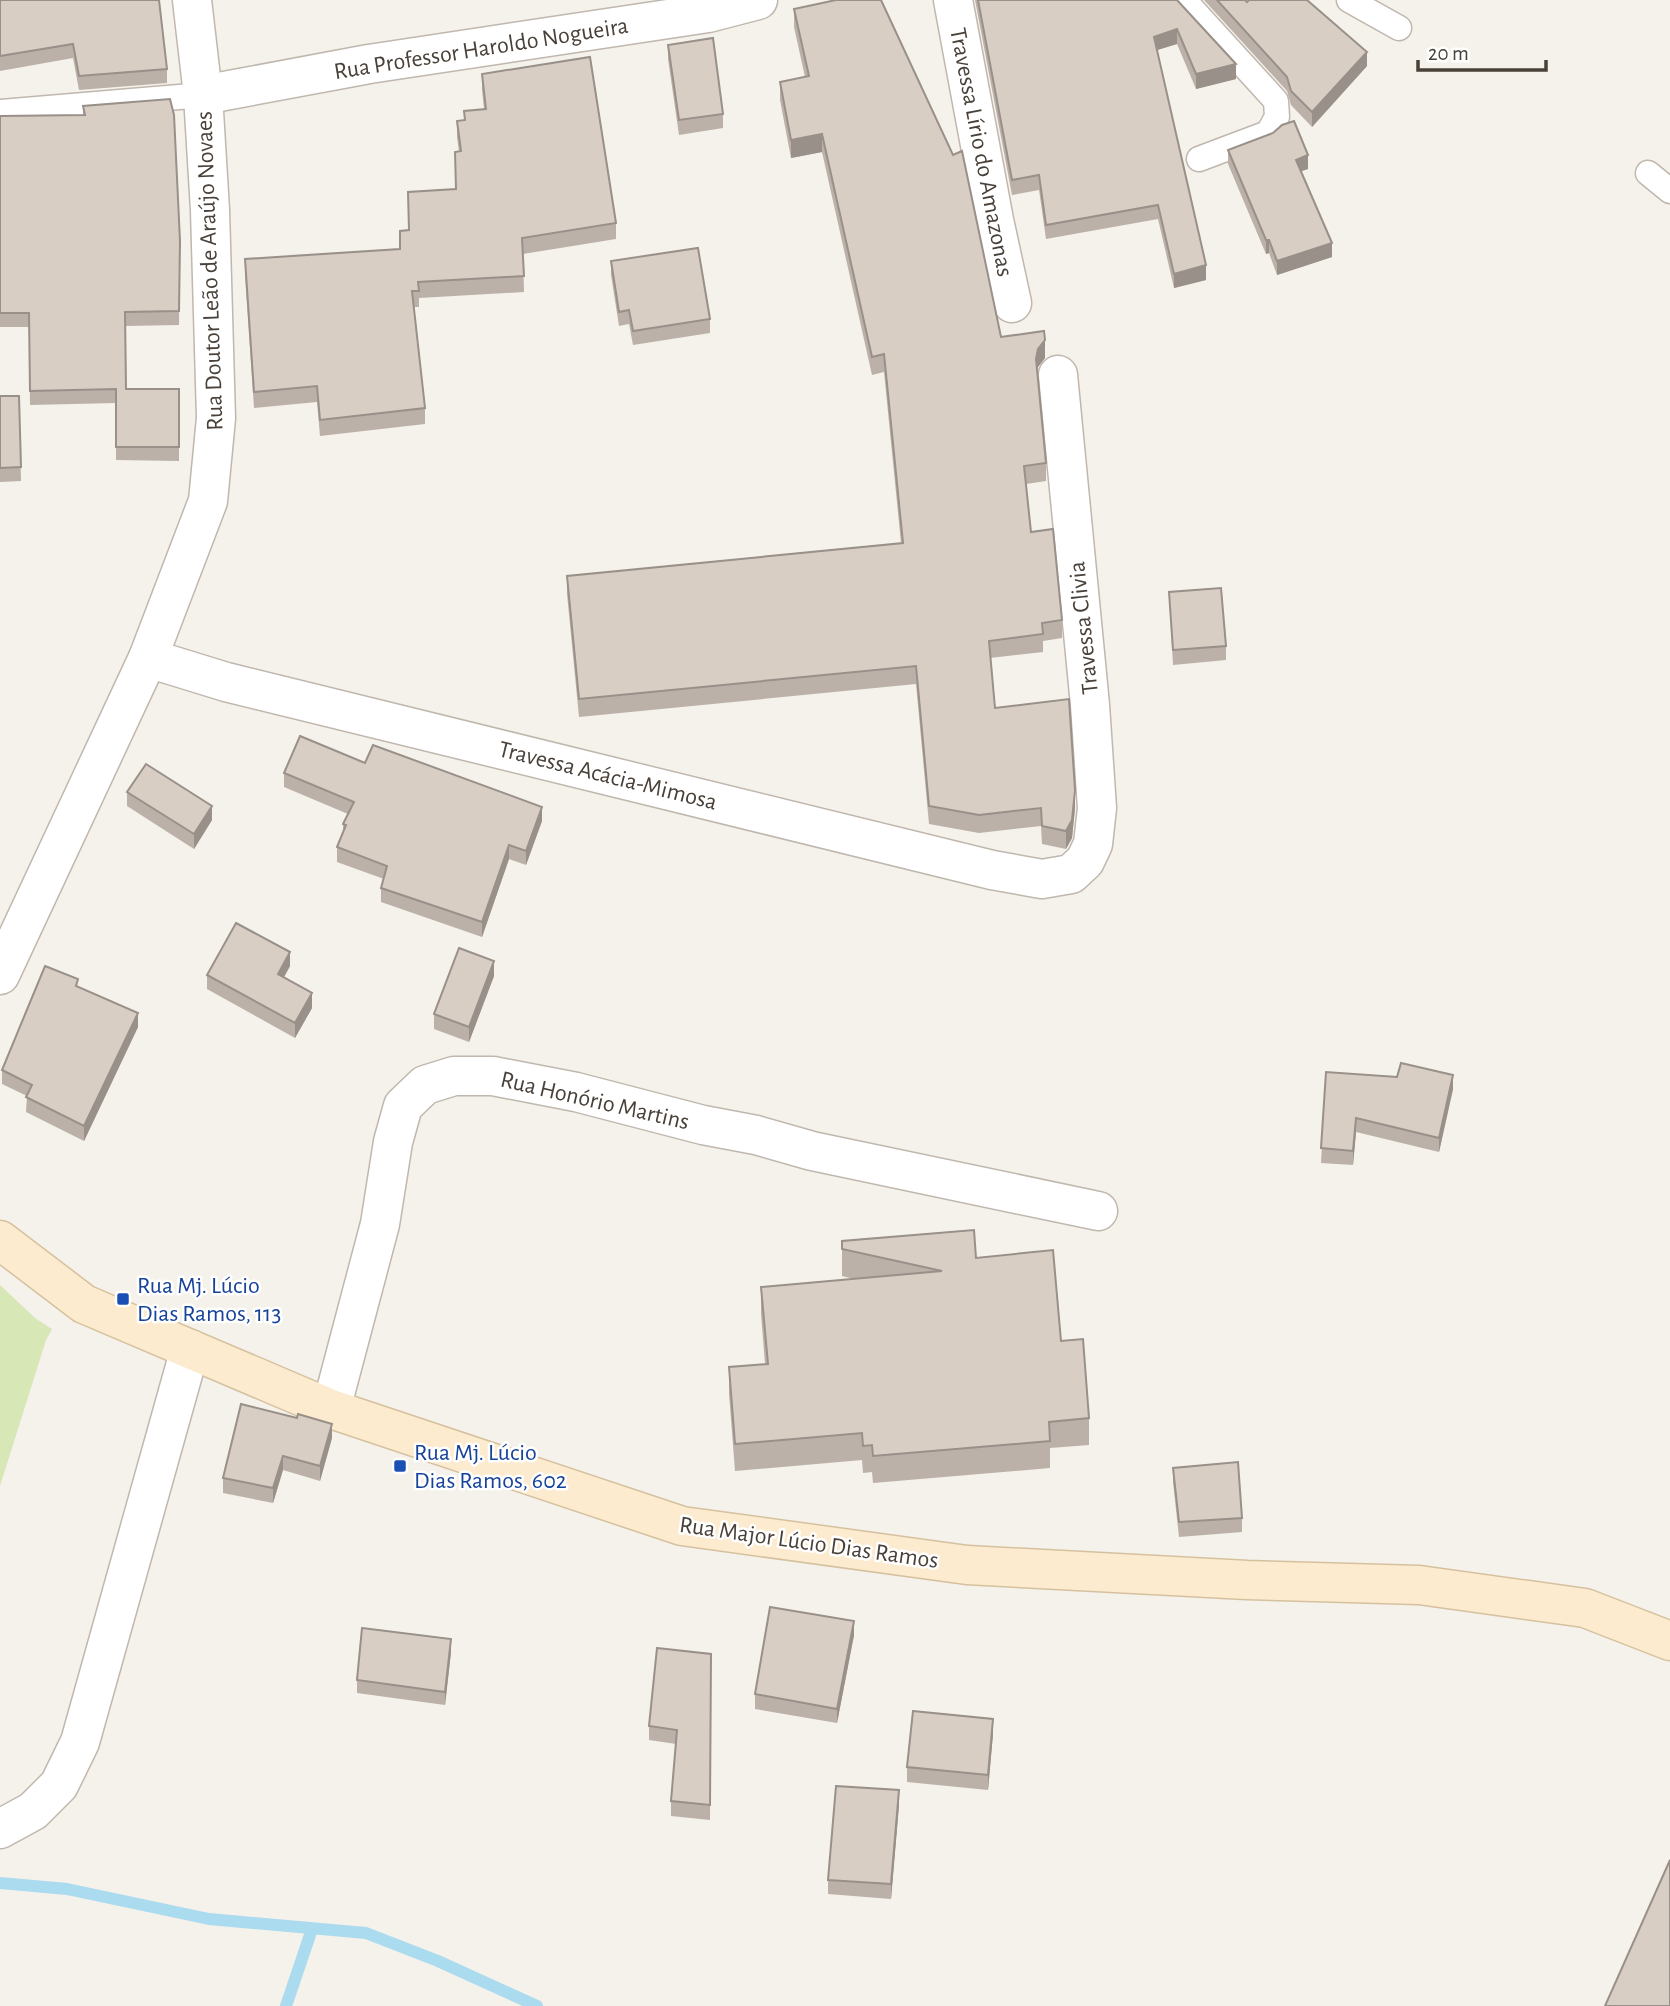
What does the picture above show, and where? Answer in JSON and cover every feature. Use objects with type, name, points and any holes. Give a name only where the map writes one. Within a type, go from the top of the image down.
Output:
[{"type":"main road","name":"Rua Major Lúcio Dias Ramos","points":[[0,1240],[84,1304],[331,1409],[682,1526],[967,1565],[1247,1580],[1419,1585],[1585,1608],[1670,1641]]},
{"type":"street","name":"Rua Doutor Leão de Araújo Novaes","points":[[0,975],[148,658],[208,501],[216,418],[211,224],[203,95],[192,0]]},
{"type":"street","name":"Rua Professor Haroldo Nogueira","points":[[203,95],[705,6],[758,0]]},
{"type":"street","name":"Travessa Lírio do Amazonas","points":[[953,0],[1012,303]]},
{"type":"street","name":"Travessa Clivia","points":[[1058,375],[1090,705],[1097,808],[1093,844],[1085,861],[1071,874]]},
{"type":"street","name":"Travessa Acácia-Mimosa","points":[[148,658],[239,685],[992,870],[1042,879],[1071,874]]},
{"type":"street","name":"Rua Honório Martins","points":[[331,1409],[380,1224],[403,1107],[425,1085],[454,1076],[493,1076],[576,1092],[813,1151],[1098,1211]]},
{"type":"street","points":[[0,1829],[33,1811],[58,1785],[79,1742],[190,1349]]},
{"type":"lane","points":[[1184,0],[1276,101],[1277,117],[1268,133],[1199,159]]},
{"type":"lane","points":[[1349,0],[1399,28]]},
{"type":"lane","points":[[0,113],[203,95]]},
{"type":"lane","points":[[1648,173],[1670,191]]},
{"type":"green space","points":[[0,1285],[35,1318],[52,1329],[46,1340],[0,1486]]},
{"type":"building","points":[[0,0],[159,0],[167,69],[79,76],[73,44],[0,56]]},
{"type":"building","points":[[836,0],[881,0],[953,155],[962,151],[1001,337],[1044,331],[1045,340],[1038,349],[1036,359],[1046,463],[1024,466],[1031,532],[1053,529],[1062,620],[1042,623],[1043,634],[989,641],[995,708],[1069,699],[1075,790],[1072,820],[1066,831],[1042,826],[1041,808],[979,815],[929,806],[916,666],[579,699],[567,576],[903,543],[884,354],[872,357],[822,134],[791,140],[780,82],[809,76],[794,9]]},
{"type":"building","points":[[978,0],[1177,0],[1236,64],[1196,74],[1177,29],[1154,37],[1206,265],[1174,274],[1158,205],[1046,225],[1039,175],[1012,180]]},
{"type":"building","points":[[1217,0],[1307,0],[1367,52],[1312,112],[1291,91],[1287,77]]},
{"type":"building","points":[[713,38],[723,114],[679,120],[668,45]]},
{"type":"building","points":[[590,57],[616,223],[522,238],[524,276],[418,282],[419,291],[412,291],[425,408],[320,420],[317,386],[254,392],[245,259],[400,249],[400,231],[409,230],[408,192],[456,189],[455,152],[461,151],[457,121],[465,120],[464,111],[486,109],[482,74]]},
{"type":"building","points":[[170,99],[174,115],[180,241],[179,311],[125,312],[126,389],[179,389],[179,447],[116,447],[116,389],[30,391],[29,313],[0,313],[0,116],[85,115],[83,106]]},
{"type":"building","points":[[1294,121],[1308,155],[1296,160],[1332,243],[1277,261],[1228,150],[1273,133],[1282,125]]},
{"type":"building","points":[[698,248],[710,319],[633,331],[629,310],[619,312],[611,261]]},
{"type":"building","points":[[0,396],[19,396],[21,467],[0,468]]},
{"type":"building","points":[[1221,588],[1226,646],[1173,650],[1169,592]]},
{"type":"building","points":[[300,736],[365,763],[373,745],[542,807],[526,851],[509,845],[482,922],[381,888],[387,866],[337,847],[346,825],[343,824],[354,802],[284,773]]},
{"type":"building","points":[[146,764],[212,806],[194,834],[127,792]]},
{"type":"building","points":[[236,923],[290,952],[278,974],[312,993],[295,1023],[207,975]]},
{"type":"building","points":[[459,948],[494,961],[469,1027],[434,1014]]},
{"type":"building","points":[[45,966],[78,979],[76,986],[138,1013],[84,1126],[26,1097],[32,1085],[2,1070]]},
{"type":"building","points":[[1401,1063],[1453,1075],[1439,1138],[1356,1118],[1353,1151],[1321,1148],[1326,1072],[1397,1077]]},
{"type":"building","points":[[974,1230],[976,1258],[1053,1250],[1061,1341],[1083,1339],[1089,1418],[1049,1422],[1050,1441],[873,1456],[872,1445],[863,1446],[862,1433],[735,1444],[729,1367],[768,1364],[761,1287],[942,1271],[842,1249],[842,1241]]},
{"type":"building","points":[[241,1404],[297,1418],[298,1414],[332,1424],[320,1466],[283,1456],[273,1488],[223,1478]]},
{"type":"building","points":[[1238,1462],[1242,1518],[1179,1522],[1173,1468]]},
{"type":"building","points":[[770,1607],[854,1621],[837,1709],[755,1694]]},
{"type":"building","points":[[362,1628],[451,1639],[445,1692],[357,1680]]},
{"type":"building","points":[[657,1648],[711,1654],[710,1805],[671,1801],[677,1730],[649,1726]]},
{"type":"building","points":[[913,1711],[993,1719],[988,1775],[907,1767]]},
{"type":"building","points":[[836,1786],[899,1790],[891,1884],[828,1880]]},
{"type":"building","points":[[1670,1860],[1670,2006],[1605,2006]]},
{"type":"waterway","points":[[0,1883],[67,1889],[209,1919],[366,1933],[438,1961],[537,2006]]},
{"type":"waterway","points":[[286,2006],[312,1929]]},
{"type":"place","name":"Rua Mj. Lúcio Dias Ramos, 113","points":[[123,1299]]},
{"type":"place","name":"Rua Mj. Lúcio Dias Ramos, 602","points":[[400,1466]]}]
